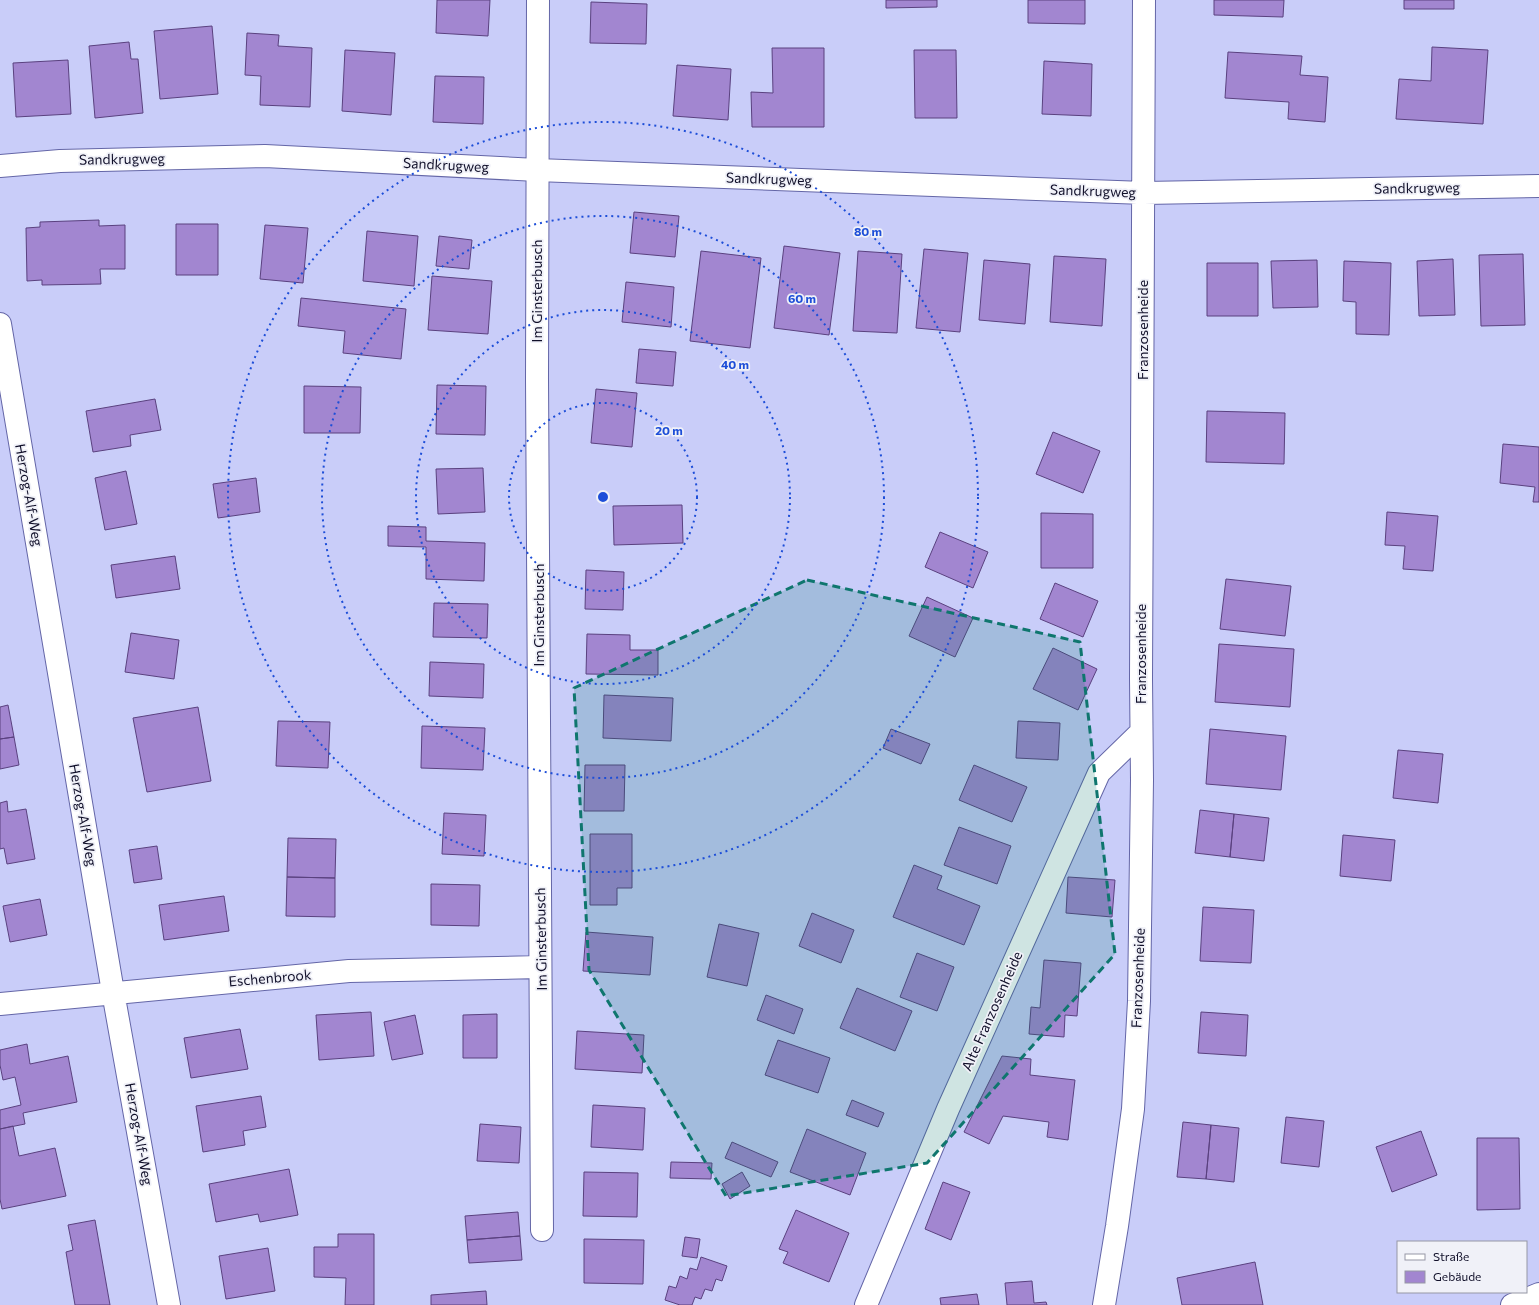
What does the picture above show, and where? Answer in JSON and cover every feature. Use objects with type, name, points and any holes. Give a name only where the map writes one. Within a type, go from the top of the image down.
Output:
[{"type":"street","name":"Im Ginsterbusch","points":[[538,0],[537,170],[542,1230]]},
{"type":"street","name":"Franzosenheide","points":[[1104,1305],[1117,1226],[1133,1109],[1139,994],[1142,780],[1144,0]]},
{"type":"street","name":"Sandkrugweg","points":[[0,166],[60,161],[265,156],[537,170],[1144,193],[1539,186]]},
{"type":"street","name":"Herzog-Alf-Weg","points":[[0,324],[113,992],[169,1305]]},
{"type":"street","name":"Alte Franzosenheide","points":[[866,1305],[948,1109],[1099,773],[1141,732]]},
{"type":"street","name":"Eschenbrook","points":[[0,1004],[113,992],[349,971],[540,968]]},
{"type":"street","points":[[1512,1305],[1539,1294]]},
{"type":"highlighted area","points":[[807,580],[1080,642],[1115,954],[927,1163],[726,1196],[589,970],[574,688]]},
{"type":"building","points":[[437,0],[490,0],[488,36],[436,33]]},
{"type":"building","points":[[886,0],[937,0],[937,7],[886,8]]},
{"type":"building","points":[[1028,0],[1085,0],[1085,24],[1028,23]]},
{"type":"building","points":[[1214,0],[1284,0],[1283,17],[1214,15]]},
{"type":"building","points":[[1404,0],[1454,0],[1454,9],[1404,9]]},
{"type":"building","points":[[591,2],[647,4],[646,44],[590,43]]},
{"type":"building","points":[[212,26],[218,94],[160,99],[154,31]]},
{"type":"building","points":[[247,33],[279,35],[278,46],[312,48],[310,107],[260,105],[261,76],[245,75]]},
{"type":"building","points":[[129,42],[131,59],[138,59],[143,113],[95,118],[89,46]]},
{"type":"building","points":[[1432,47],[1488,50],[1483,124],[1396,119],[1399,79],[1431,81]]},
{"type":"building","points":[[772,48],[824,48],[824,127],[752,127],[751,92],[773,93]]},
{"type":"building","points":[[345,50],[395,53],[391,115],[342,111]]},
{"type":"building","points":[[914,50],[956,50],[957,118],[915,118]]},
{"type":"building","points":[[1228,52],[1302,56],[1300,75],[1328,77],[1325,122],[1288,119],[1289,102],[1225,98]]},
{"type":"building","points":[[68,60],[71,114],[16,117],[13,63]]},
{"type":"building","points":[[1044,61],[1092,64],[1091,116],[1042,114]]},
{"type":"building","points":[[677,65],[731,69],[728,120],[673,116]]},
{"type":"building","points":[[435,76],[484,77],[483,124],[433,122]]},
{"type":"building","points":[[634,212],[679,216],[675,257],[630,253]]},
{"type":"building","points":[[99,220],[99,226],[125,225],[125,269],[100,269],[101,284],[42,285],[42,280],[27,281],[26,228],[40,227],[40,222]]},
{"type":"building","points":[[176,224],[218,224],[218,275],[176,275]]},
{"type":"building","points":[[265,225],[308,228],[303,283],[260,279]]},
{"type":"building","points":[[367,231],[418,236],[414,286],[363,281]]},
{"type":"building","points":[[439,236],[472,240],[469,269],[436,266]]},
{"type":"building","points":[[784,246],[840,253],[829,335],[774,328]]},
{"type":"building","points":[[924,249],[968,253],[960,332],[916,328]]},
{"type":"building","points":[[701,251],[761,258],[750,348],[690,341]]},
{"type":"building","points":[[858,251],[902,254],[897,333],[853,331]]},
{"type":"building","points":[[1523,254],[1525,325],[1481,326],[1479,255]]},
{"type":"building","points":[[1054,256],[1106,259],[1102,326],[1050,322]]},
{"type":"building","points":[[1453,259],[1455,315],[1419,316],[1417,261]]},
{"type":"building","points":[[984,260],[1030,264],[1025,324],[979,320]]},
{"type":"building","points":[[1317,260],[1318,307],[1273,308],[1271,261]]},
{"type":"building","points":[[1344,261],[1391,263],[1389,335],[1356,334],[1356,302],[1343,301]]},
{"type":"building","points":[[1207,263],[1258,263],[1258,316],[1207,316]]},
{"type":"building","points":[[432,276],[492,281],[488,334],[428,330]]},
{"type":"building","points":[[626,282],[674,287],[671,327],[622,322]]},
{"type":"building","points":[[301,298],[406,309],[401,359],[343,353],[345,331],[298,326]]},
{"type":"building","points":[[639,349],[676,352],[673,386],[636,383]]},
{"type":"building","points":[[437,385],[486,386],[485,435],[436,434]]},
{"type":"building","points":[[304,386],[361,387],[360,433],[304,433]]},
{"type":"building","points":[[596,389],[637,393],[632,447],[591,443]]},
{"type":"building","points":[[155,399],[161,430],[130,435],[131,446],[93,452],[86,411]]},
{"type":"building","points":[[1207,411],[1285,413],[1284,464],[1206,462]]},
{"type":"building","points":[[1053,432],[1100,451],[1083,493],[1036,474]]},
{"type":"building","points":[[1503,444],[1539,447],[1539,502],[1533,502],[1535,487],[1500,483]]},
{"type":"building","points":[[483,468],[485,512],[438,514],[436,469]]},
{"type":"building","points":[[126,471],[137,524],[105,530],[95,478]]},
{"type":"building","points":[[256,478],[260,512],[218,518],[213,484]]},
{"type":"building","points":[[682,505],[683,543],[614,545],[613,506]]},
{"type":"building","points":[[1387,512],[1438,516],[1433,571],[1403,569],[1405,546],[1385,545]]},
{"type":"building","points":[[1041,513],[1093,514],[1093,568],[1041,568]]},
{"type":"building","points":[[388,526],[426,527],[426,541],[485,543],[484,581],[426,579],[426,547],[388,546]]},
{"type":"building","points":[[940,532],[988,552],[973,588],[925,567]]},
{"type":"building","points":[[175,556],[180,589],[116,598],[111,565]]},
{"type":"building","points":[[586,570],[624,572],[623,610],[585,609]]},
{"type":"building","points":[[1226,579],[1291,586],[1285,636],[1220,629]]},
{"type":"building","points":[[1055,583],[1098,601],[1083,637],[1040,619]]},
{"type":"building","points":[[927,597],[973,618],[955,657],[909,636]]},
{"type":"building","points":[[434,603],[488,604],[487,638],[433,637]]},
{"type":"building","points":[[131,633],[179,640],[174,679],[125,672]]},
{"type":"building","points":[[587,634],[630,635],[630,650],[658,650],[658,675],[586,674]]},
{"type":"building","points":[[1219,644],[1294,649],[1290,707],[1215,702]]},
{"type":"building","points":[[1053,648],[1097,669],[1078,710],[1033,689]]},
{"type":"building","points":[[430,662],[484,664],[483,698],[429,696]]},
{"type":"building","points":[[604,695],[673,698],[671,741],[603,738]]},
{"type":"building","points":[[8,705],[14,737],[0,739],[0,707]]},
{"type":"building","points":[[198,707],[211,781],[147,792],[133,718]]},
{"type":"building","points":[[278,721],[330,722],[328,768],[276,766]]},
{"type":"building","points":[[1018,721],[1060,723],[1058,760],[1016,758]]},
{"type":"building","points":[[422,726],[485,728],[483,770],[421,768]]},
{"type":"building","points":[[891,729],[930,744],[921,764],[883,748]]},
{"type":"building","points":[[1210,729],[1286,736],[1281,790],[1206,784]]},
{"type":"building","points":[[14,737],[19,765],[0,769],[0,739]]},
{"type":"building","points":[[1398,750],[1443,754],[1438,803],[1393,798]]},
{"type":"building","points":[[585,765],[625,765],[624,811],[584,811]]},
{"type":"building","points":[[974,765],[1027,787],[1012,822],[959,800]]},
{"type":"building","points":[[7,801],[8,812],[26,809],[35,859],[7,864],[4,848],[0,849],[0,803]]},
{"type":"building","points":[[1200,810],[1234,814],[1230,857],[1195,853]]},
{"type":"building","points":[[444,813],[486,815],[484,856],[442,854]]},
{"type":"building","points":[[1234,814],[1269,818],[1264,861],[1230,857]]},
{"type":"building","points":[[959,827],[1011,846],[997,884],[944,865]]},
{"type":"building","points":[[590,834],[632,834],[632,888],[617,888],[617,905],[590,905]]},
{"type":"building","points":[[1343,835],[1395,840],[1391,881],[1340,876]]},
{"type":"building","points":[[288,838],[336,839],[335,878],[287,877]]},
{"type":"building","points":[[157,846],[162,879],[134,883],[129,850]]},
{"type":"building","points":[[914,865],[942,876],[937,889],[980,906],[964,945],[893,917]]},
{"type":"building","points":[[287,877],[335,878],[335,917],[286,916]]},
{"type":"building","points":[[1068,877],[1115,880],[1112,917],[1066,913]]},
{"type":"building","points":[[431,884],[480,885],[479,926],[431,925]]},
{"type":"building","points":[[224,896],[229,931],[164,940],[159,905]]},
{"type":"building","points":[[40,899],[47,935],[10,942],[3,906]]},
{"type":"building","points":[[1203,907],[1254,910],[1251,963],[1200,961]]},
{"type":"building","points":[[812,913],[854,930],[841,963],[799,946]]},
{"type":"building","points":[[719,924],[759,933],[747,986],[707,977]]},
{"type":"building","points":[[586,932],[653,937],[650,975],[583,971]]},
{"type":"building","points":[[917,953],[954,967],[937,1011],[900,997]]},
{"type":"building","points":[[1044,960],[1081,963],[1077,1016],[1065,1015],[1064,1037],[1029,1034],[1031,1007],[1040,1008]]},
{"type":"building","points":[[857,988],[912,1011],[895,1051],[840,1028]]},
{"type":"building","points":[[766,995],[803,1009],[794,1034],[757,1020]]},
{"type":"building","points":[[371,1012],[374,1056],[319,1060],[316,1015]]},
{"type":"building","points":[[1201,1012],[1248,1015],[1246,1056],[1198,1053]]},
{"type":"building","points":[[497,1014],[497,1058],[463,1058],[463,1015]]},
{"type":"building","points":[[415,1015],[423,1054],[392,1060],[384,1022]]},
{"type":"building","points":[[240,1029],[248,1069],[191,1078],[184,1038]]},
{"type":"building","points":[[577,1031],[644,1035],[642,1073],[575,1069]]},
{"type":"building","points":[[778,1040],[830,1058],[818,1093],[765,1075]]},
{"type":"building","points":[[27,1044],[30,1064],[68,1056],[77,1102],[23,1113],[25,1124],[0,1129],[0,1110],[21,1105],[15,1077],[3,1080],[0,1065],[0,1050]]},
{"type":"building","points":[[1002,1056],[1031,1059],[1030,1075],[1075,1080],[1068,1140],[1047,1137],[1049,1122],[1003,1116],[989,1144],[964,1132]]},
{"type":"building","points":[[261,1096],[266,1127],[243,1131],[245,1145],[203,1152],[196,1106]]},
{"type":"building","points":[[852,1100],[884,1113],[878,1127],[846,1115]]},
{"type":"building","points":[[593,1105],[645,1108],[643,1150],[591,1147]]},
{"type":"building","points":[[1286,1117],[1324,1121],[1319,1167],[1281,1163]]},
{"type":"building","points":[[1183,1122],[1211,1125],[1206,1179],[1177,1177]]},
{"type":"building","points":[[480,1124],[521,1127],[519,1163],[477,1161]]},
{"type":"building","points":[[1211,1125],[1239,1128],[1234,1182],[1206,1179]]},
{"type":"building","points":[[13,1126],[19,1156],[55,1148],[66,1196],[2,1209],[0,1199],[0,1129]]},
{"type":"building","points":[[807,1129],[866,1153],[850,1195],[790,1172]]},
{"type":"building","points":[[1421,1131],[1437,1175],[1392,1192],[1376,1147]]},
{"type":"building","points":[[1477,1138],[1519,1138],[1520,1209],[1477,1210]]},
{"type":"building","points":[[732,1142],[778,1162],[771,1177],[725,1158]]},
{"type":"building","points":[[671,1162],[712,1163],[711,1179],[670,1178]]},
{"type":"building","points":[[289,1169],[298,1215],[260,1222],[258,1214],[216,1222],[209,1184]]},
{"type":"building","points":[[584,1172],[638,1173],[637,1217],[583,1216]]},
{"type":"building","points":[[742,1172],[750,1186],[730,1199],[722,1184]]},
{"type":"building","points":[[943,1182],[970,1192],[951,1240],[925,1229]]},
{"type":"building","points":[[796,1210],[849,1233],[829,1282],[783,1263],[788,1252],[779,1249]]},
{"type":"building","points":[[518,1212],[520,1236],[467,1240],[465,1216]]},
{"type":"building","points":[[95,1220],[110,1305],[75,1305],[66,1252],[73,1250],[68,1225]]},
{"type":"building","points":[[338,1234],[374,1234],[374,1305],[345,1305],[346,1278],[314,1277],[314,1247],[338,1247]]},
{"type":"building","points":[[520,1236],[522,1260],[469,1263],[467,1240]]},
{"type":"building","points":[[685,1237],[700,1239],[697,1258],[682,1256]]},
{"type":"building","points":[[584,1239],[644,1240],[643,1284],[584,1283]]},
{"type":"building","points":[[268,1248],[275,1291],[226,1299],[219,1256]]},
{"type":"building","points":[[701,1257],[727,1266],[722,1281],[716,1279],[712,1291],[705,1289],[701,1299],[695,1297],[692,1305],[680,1305],[665,1300],[669,1286],[676,1288],[680,1276],[687,1279],[690,1268],[697,1270]]},
{"type":"building","points":[[1255,1262],[1263,1305],[1182,1305],[1177,1278]]},
{"type":"building","points":[[1032,1281],[1034,1303],[1046,1302],[1047,1305],[1007,1305],[1005,1283]]},
{"type":"building","points":[[486,1291],[487,1305],[431,1305],[431,1295]]},
{"type":"building","points":[[977,1294],[979,1305],[941,1305],[940,1298]]}]
